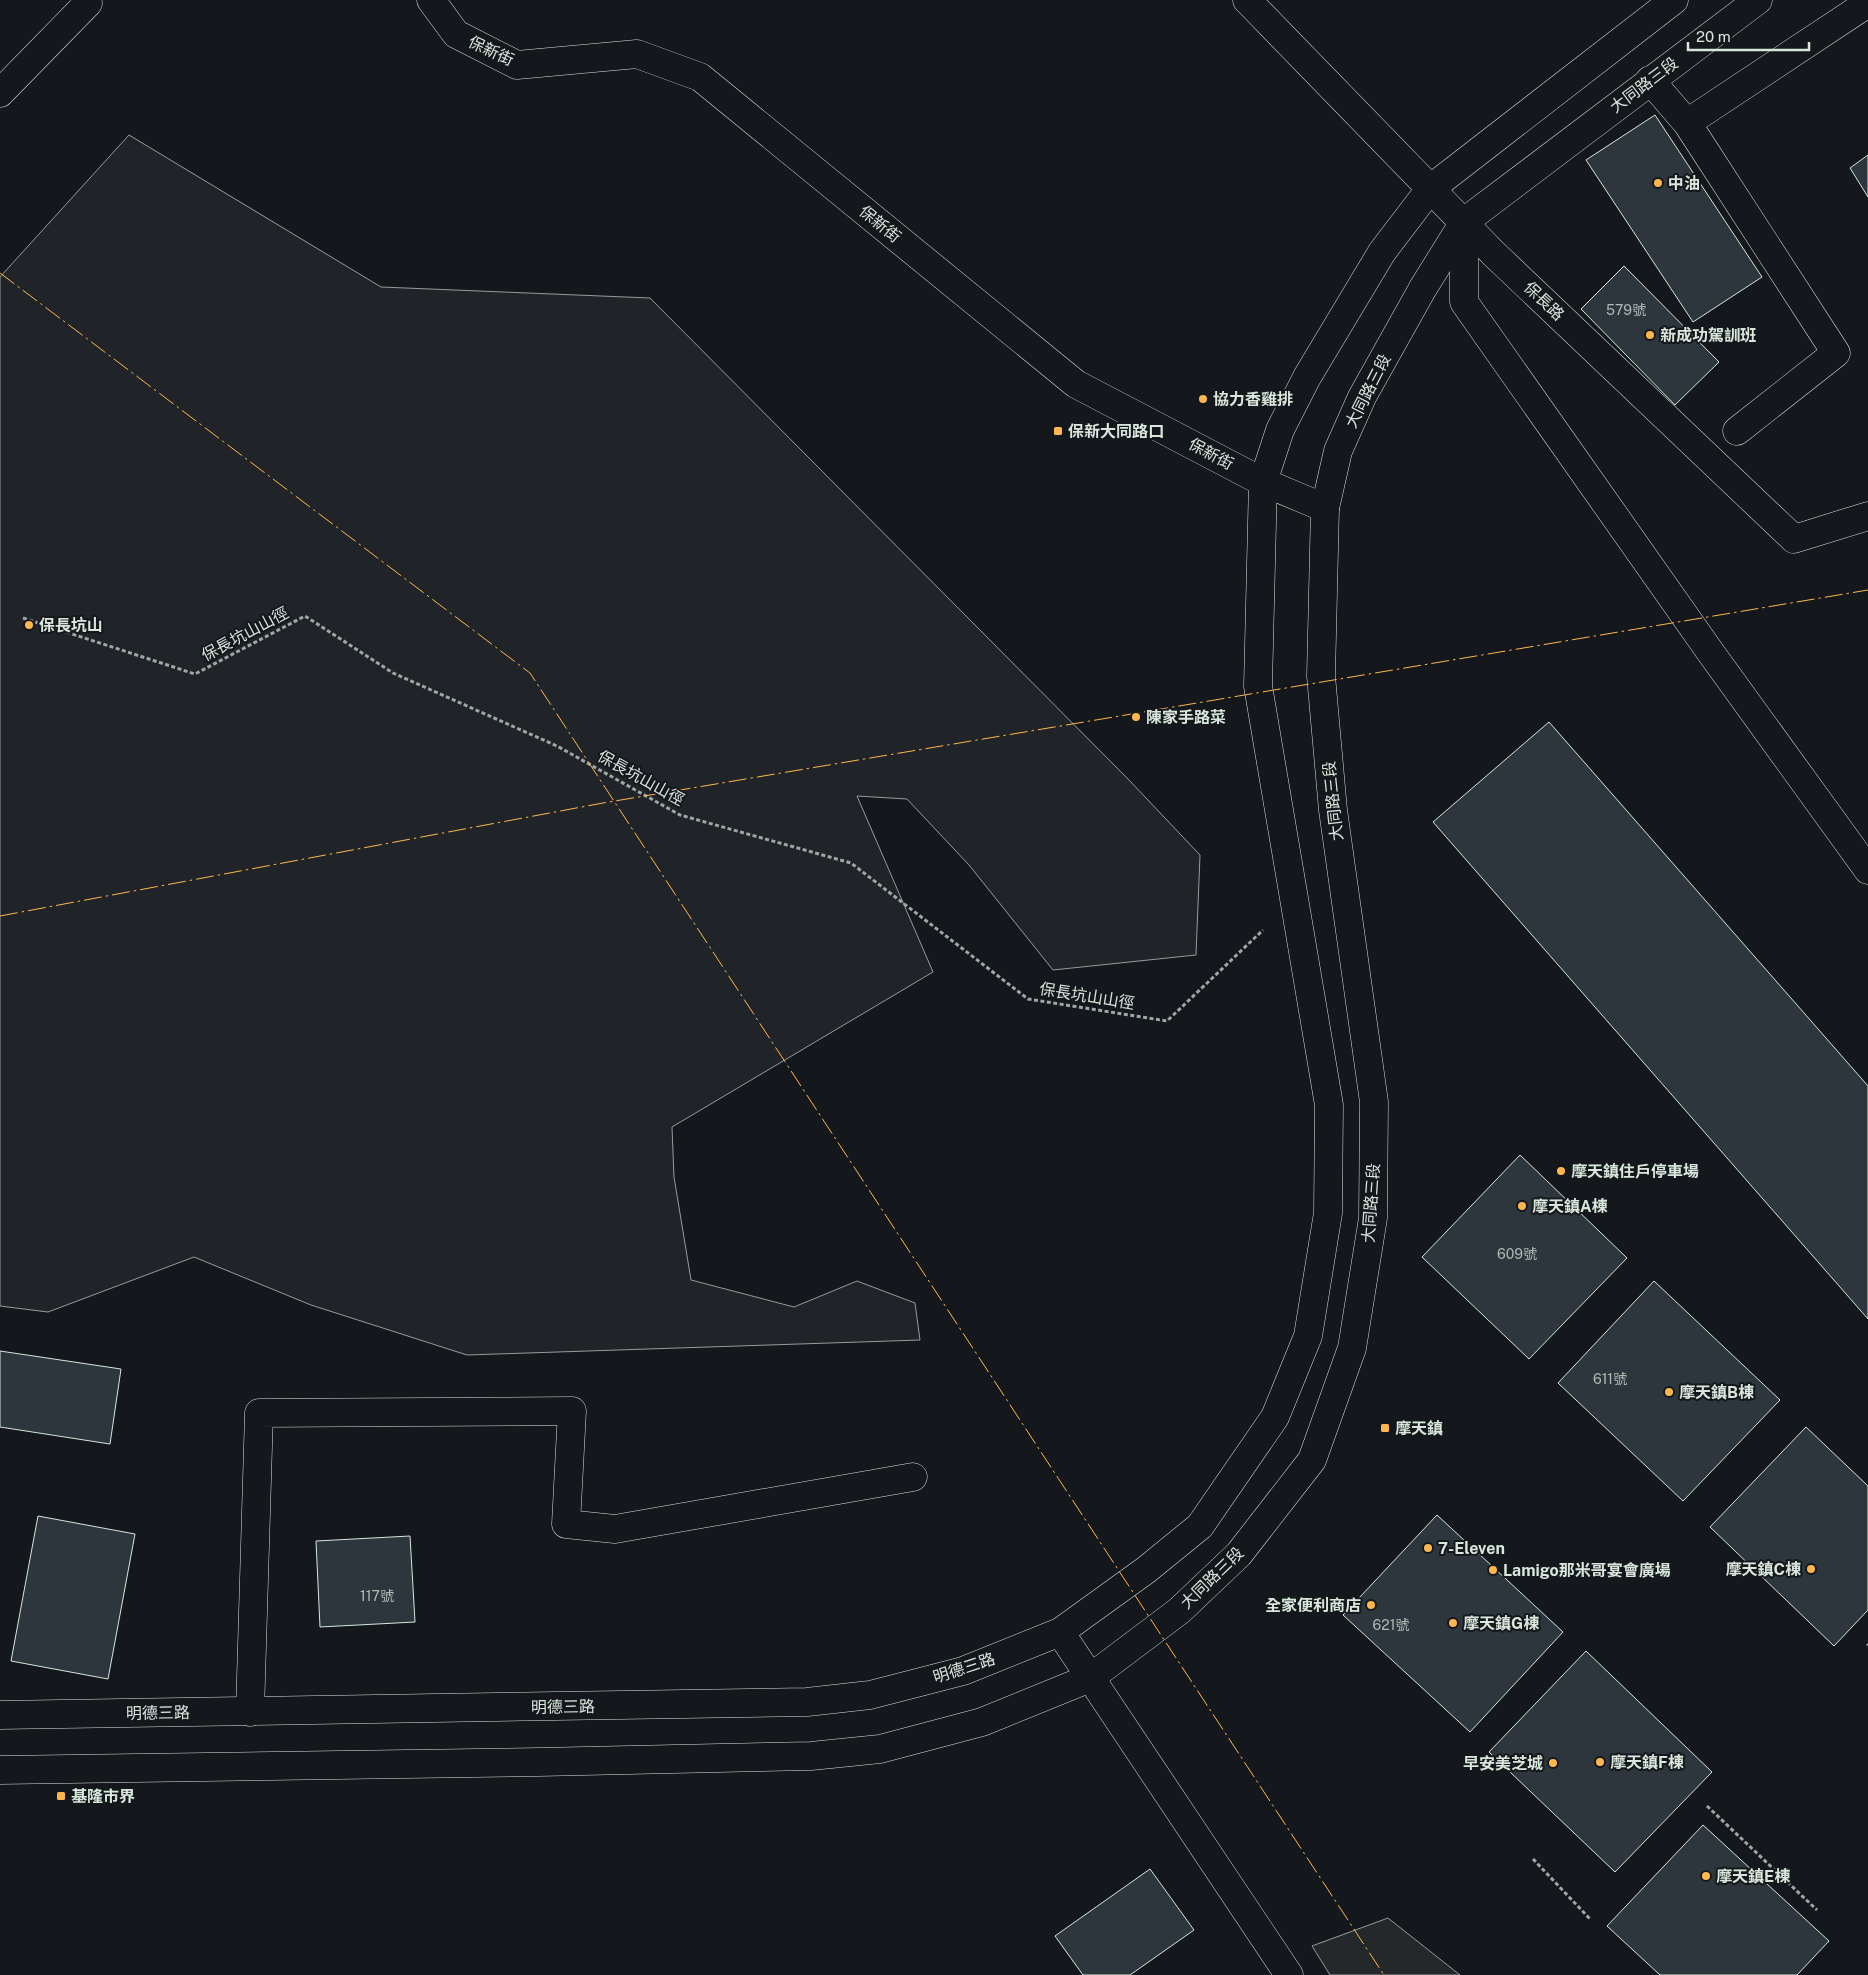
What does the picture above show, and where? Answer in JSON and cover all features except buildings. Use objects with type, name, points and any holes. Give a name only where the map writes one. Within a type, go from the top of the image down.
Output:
[{"type":"main road","points":[[0,93],[88,3],[85,0]]},
{"type":"main road","name":"保新街","points":[[431,0],[456,34],[516,65],[637,54],[700,76],[1076,384],[1263,482],[1325,508]]},
{"type":"main road","name":"保長路","points":[[1247,0],[1493,253],[1794,539],[1868,516]]},
{"type":"main road","points":[[1289,1975],[1060,1632],[1146,1570],[1200,1526],[1275,1417],[1308,1336],[1328,1214],[1329,1106],[1258,686],[1263,482],[1280,430],[1307,377],[1382,252],[1430,188],[1674,0]]},
{"type":"main road","name":"大同路三段","points":[[1090,1678],[1179,1611],[1239,1554],[1312,1460],[1352,1348],[1373,1218],[1374,1102],[1333,810],[1321,676],[1325,508],[1338,451],[1362,397],[1423,288],[1464,222],[1758,0]]},
{"type":"main road","points":[[1687,123],[1868,3]]},
{"type":"main road","points":[[1650,80],[1687,123],[1836,352],[1737,431]]},
{"type":"main road","points":[[1464,222],[1464,302],[1711,653],[1868,870]]},
{"type":"main road","points":[[250,1712],[259,1413],[572,1411],[566,1524],[615,1530],[913,1477]]},
{"type":"main road","name":"明德三路","points":[[0,1715],[807,1702],[870,1695],[963,1671],[1060,1632]]},
{"type":"main road","points":[[0,1770],[811,1756],[880,1748],[982,1722],[1090,1678]]},
{"type":"path","name":"保長坑山山徑","points":[[23,618],[195,674],[305,616],[393,673],[557,746],[680,815],[851,863],[1028,999],[1167,1021],[1294,900]]},
{"type":"path","points":[[1707,1806],[1817,1910]]},
{"type":"path","points":[[1533,1859],[1590,1919]]},
{"type":"shaded area","points":[[129,135],[381,287],[650,298],[1128,779],[1200,855],[1196,955],[1053,970],[969,865],[907,799],[857,796],[933,972],[672,1127],[674,1177],[691,1280],[794,1307],[857,1281],[915,1303],[920,1340],[467,1355],[311,1305],[194,1257],[48,1312],[0,1306],[0,277]]},
{"type":"shaded area","points":[[1388,1918],[1460,1975],[1330,1975],[1312,1946]]},
{"type":"power","points":[[0,273],[530,673],[1384,1975]]},
{"type":"power","points":[[0,916],[603,803],[1868,590]]},
{"type":"place","name":"中油","points":[[1658,183]]},
{"type":"place","name":"新成功駕訓班","points":[[1650,335]]},
{"type":"place","name":"協力香雞排","points":[[1203,399]]},
{"type":"place","name":"保新大同路口","points":[[1058,431]]},
{"type":"place","name":"保長坑山","points":[[29,625]]},
{"type":"place","name":"陳家手路菜","points":[[1136,717]]},
{"type":"place","name":"摩天鎮住戶停車場","points":[[1561,1171]]},
{"type":"place","name":"摩天鎮A棟","points":[[1522,1206]]},
{"type":"place","name":"摩天鎮B棟","points":[[1669,1392]]},
{"type":"place","name":"摩天鎮","points":[[1385,1428]]},
{"type":"place","name":"7-Eleven","points":[[1428,1548]]},
{"type":"place","name":"摩天鎮C棟","points":[[1811,1569]]},
{"type":"place","name":"Lamigo那米哥宴會廣場","points":[[1493,1570]]},
{"type":"place","name":"全家便利商店","points":[[1371,1605]]},
{"type":"place","name":"摩天鎮G棟","points":[[1453,1623]]},
{"type":"place","name":"摩天鎮F棟","points":[[1600,1762]]},
{"type":"place","name":"早安美芝城","points":[[1553,1763]]},
{"type":"place","name":"基隆市界","points":[[61,1796]]},
{"type":"place","name":"摩天鎮E棟","points":[[1706,1876]]}]
